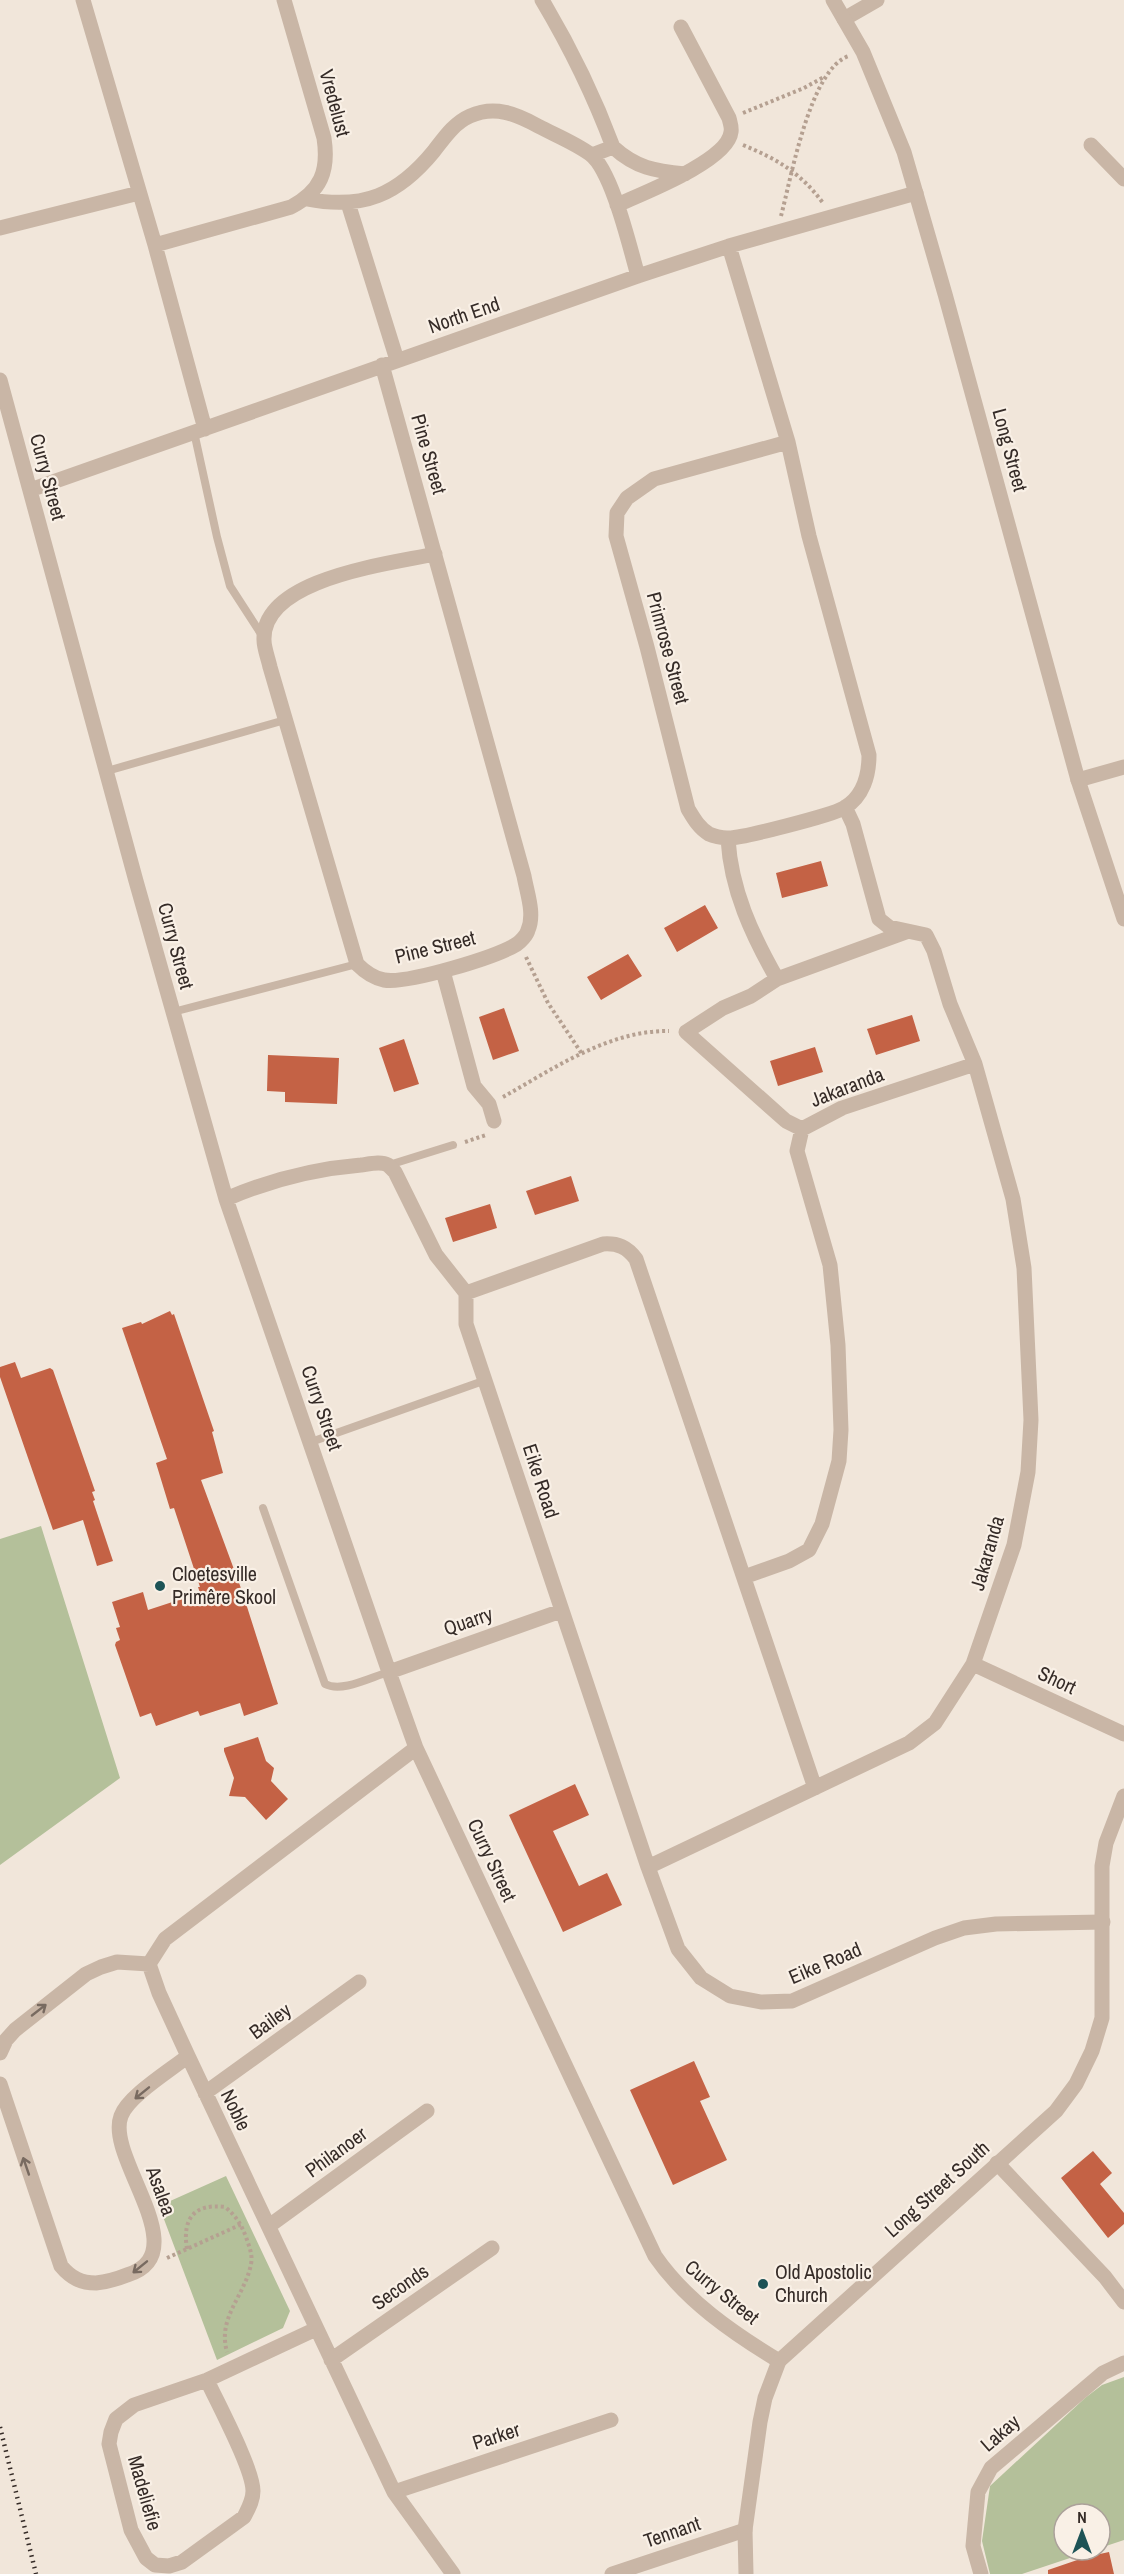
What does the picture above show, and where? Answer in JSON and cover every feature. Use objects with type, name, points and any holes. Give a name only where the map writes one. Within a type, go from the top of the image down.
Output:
[{"type":"street","points":[[83,0],[155,245],[200,430]]},
{"type":"street","name":"Vredelust","points":[[284,0],[327,154],[325,170],[307,199]]},
{"type":"street","points":[[542,0],[597,105],[614,147],[628,161],[661,172],[686,174]]},
{"type":"street","name":"Long Street","points":[[833,0],[863,52],[904,152],[1078,780],[1124,919]]},
{"type":"street","points":[[844,19],[877,0]]},
{"type":"street","points":[[617,205],[686,174],[720,150],[729,140],[731,132],[729,118],[681,27]]},
{"type":"street","points":[[155,245],[274,213],[307,199],[348,203],[386,192],[404,183],[417,171],[458,123],[470,116],[489,111],[513,113],[592,155],[617,205],[638,276]]},
{"type":"street","points":[[1091,145],[1124,179]]},
{"type":"street","points":[[592,155],[614,147]]},
{"type":"street","points":[[0,228],[139,193]]},
{"type":"street","name":"North End","points":[[30,490],[638,276],[729,246],[916,193]]},
{"type":"street","name":"Pine Street","points":[[348,203],[390,363],[435,554],[531,909],[528,930],[518,944],[443,971],[400,980],[384,980],[368,974],[357,964]]},
{"type":"street","points":[[729,246],[788,442],[809,536],[869,755],[869,771],[862,789],[845,807],[750,835],[728,839],[729,858],[750,932],[777,979]]},
{"type":"street","name":"Curry Street","points":[[0,380],[172,1012],[226,1199],[416,1748],[655,2256],[670,2279],[699,2305],[779,2361]]},
{"type":"street","name":"Primrose Street","points":[[728,839],[710,834],[697,825],[688,809],[616,536],[617,513],[627,498],[654,479],[788,442]]},
{"type":"street","points":[[357,964],[285,720],[264,638],[273,612],[283,600],[301,588],[338,576],[435,554]]},
{"type":"street","points":[[1078,780],[1124,767]]},
{"type":"street","points":[[845,807],[853,824],[879,919],[889,927],[906,932]]},
{"type":"street","points":[[802,1129],[786,1121],[686,1032],[723,1008],[767,987],[777,979],[906,932]]},
{"type":"street","name":"Jakaranda","points":[[648,1867],[909,1743],[927,1732],[941,1715],[973,1664],[1014,1545],[1028,1472],[1030,1420],[1024,1268],[1013,1199],[975,1064],[950,1004],[931,944],[926,935],[919,932],[906,932]]},
{"type":"street","points":[[443,971],[474,1086],[489,1104],[494,1121]]},
{"type":"street","name":"Jakaranda","points":[[744,1576],[789,1561],[809,1550],[822,1524],[839,1461],[841,1430],[838,1345],[830,1265],[797,1151],[802,1129],[842,1108],[975,1064]]},
{"type":"street","points":[[226,1199],[256,1186],[294,1175],[380,1163],[389,1165],[395,1172],[436,1255],[466,1293],[591,1246],[612,1244],[630,1250],[643,1274],[815,1788]]},
{"type":"street","name":"Eike Road","points":[[466,1293],[466,1324],[648,1867],[678,1949],[702,1978],[730,1996],[761,2002],[792,2001],[935,1938],[964,1929],[996,1924],[1103,1922]]},
{"type":"street","name":"Quarry","points":[[389,1672],[561,1611]]},
{"type":"street","name":"Short","points":[[973,1664],[1124,1734]]},
{"type":"street","points":[[0,2053],[6,2040],[15,2030],[86,1974],[117,1962],[149,1964],[165,1938],[416,1748]]},
{"type":"street","points":[[1103,1922],[1102,1866],[1106,1843],[1124,1796]]},
{"type":"street","name":"Long Street South","points":[[746,2574],[745,2530],[765,2398],[779,2361],[1056,2111],[1076,2084],[1092,2051],[1102,2018],[1103,1922]]},
{"type":"street","name":"Noble","points":[[149,1964],[159,1993],[205,2093],[394,2492],[453,2574]]},
{"type":"street","name":"Bailey","points":[[205,2093],[359,1982]]},
{"type":"street","name":"Asalea","points":[[0,2084],[62,2266],[80,2281],[104,2282],[140,2270],[151,2256],[153,2244],[149,2214],[120,2142],[118,2128],[121,2115],[130,2103],[188,2056]]},
{"type":"street","name":"Philanoer","points":[[269,2226],[427,2111]]},
{"type":"street","points":[[997,2163],[1105,2277],[1124,2302]]},
{"type":"street","name":"Seconds","points":[[331,2360],[492,2248]]},
{"type":"street","name":"Madeliefie","points":[[207,2380],[249,2474],[253,2494],[244,2517],[192,2556],[169,2566],[155,2565],[146,2558],[130,2530],[110,2444],[111,2432],[116,2419],[126,2409],[207,2380],[316,2329]]},
{"type":"street","name":"Lakay","points":[[981,2574],[973,2546],[978,2492],[991,2468],[1103,2373],[1124,2363]]},
{"type":"street","name":"Parker","points":[[394,2492],[611,2420]]},
{"type":"street","name":"Tennant","points":[[612,2574],[745,2530]]},
{"type":"lane","points":[[200,430],[217,537],[230,586],[264,638]]},
{"type":"lane","points":[[107,771],[285,720]]},
{"type":"lane","points":[[172,1012],[357,964]]},
{"type":"lane","points":[[389,1165],[453,1145]]},
{"type":"lane","points":[[311,1442],[486,1380]]},
{"type":"lane","points":[[263,1508],[325,1684],[342,1686],[389,1672]]},
{"type":"path","points":[[776,234],[810,109],[824,77],[841,59],[863,52]]},
{"type":"path","points":[[729,118],[771,102],[824,77]]},
{"type":"path","points":[[729,140],[776,158],[813,188],[834,218]]},
{"type":"path","points":[[518,944],[548,1003],[582,1054]]},
{"type":"path","points":[[489,1104],[582,1054],[634,1035],[658,1031],[686,1032]]},
{"type":"path","points":[[453,1145],[487,1135]]},
{"type":"path","points":[[187,2249],[186,2225],[193,2214],[202,2208],[225,2207],[242,2225],[251,2252],[251,2264],[225,2327],[226,2349],[236,2366]]},
{"type":"path","points":[[161,2261],[251,2220]]},
{"type":"green space","points":[[41,1526],[120,1778],[0,1865],[0,1539]]},
{"type":"green space","points":[[226,2176],[290,2311],[283,2328],[217,2360],[159,2206]]},
{"type":"green space","points":[[1124,2377],[1124,2540],[1112,2544],[1112,2502],[1052,2502],[1052,2562],[1058,2562],[1022,2574],[990,2574],[982,2541],[990,2486],[1102,2385]]},
{"type":"building","points":[[821,861],[828,886],[782,898],[776,873]]},
{"type":"building","points":[[705,905],[718,928],[677,952],[664,928]]},
{"type":"building","points":[[628,954],[642,976],[601,1000],[587,977]]},
{"type":"building","points":[[504,1008],[519,1051],[493,1060],[479,1017]]},
{"type":"building","points":[[912,1015],[920,1041],[876,1055],[867,1029]]},
{"type":"building","points":[[404,1039],[419,1084],[394,1092],[379,1048]]},
{"type":"building","points":[[815,1047],[823,1072],[778,1086],[770,1061]]},
{"type":"building","points":[[268,1055],[339,1058],[337,1104],[285,1102],[285,1092],[267,1091]]},
{"type":"building","points":[[571,1176],[579,1201],[535,1215],[526,1191]]},
{"type":"building","points":[[490,1204],[497,1228],[453,1242],[445,1218]]},
{"type":"building","points":[[170,1311],[172,1315],[174,1314],[214,1431],[212,1432],[223,1473],[201,1480],[242,1591],[278,1704],[244,1716],[240,1703],[200,1716],[198,1711],[156,1726],[151,1713],[140,1717],[115,1645],[120,1640],[116,1628],[120,1627],[112,1602],[143,1592],[148,1610],[200,1593],[174,1508],[170,1509],[156,1463],[167,1459],[122,1328],[141,1322],[142,1324]]},
{"type":"building","points":[[15,1362],[21,1378],[50,1368],[53,1370],[95,1491],[92,1492],[95,1500],[93,1501],[113,1561],[97,1566],[83,1520],[53,1530],[0,1377],[0,1367]]},
{"type":"building","points":[[258,1737],[266,1761],[274,1768],[271,1781],[288,1799],[266,1820],[245,1797],[229,1796],[234,1778],[224,1751],[224,1748]]},
{"type":"building","points":[[575,1784],[589,1815],[553,1831],[579,1886],[607,1873],[622,1905],[563,1932],[509,1815]]},
{"type":"building","points":[[694,2061],[710,2097],[700,2101],[727,2160],[673,2185],[630,2090]]},
{"type":"building","points":[[1093,2151],[1112,2173],[1100,2184],[1124,2213],[1124,2224],[1108,2238],[1061,2178]]},
{"type":"building","points":[[1071,2562],[1111,2562],[1114,2574],[1048,2574],[1048,2570]]},
{"type":"railway","points":[[0,2427],[36,2574]]},
{"type":"place","name":"Cloetesville Primêre Skool","points":[[160,1586]]},
{"type":"place","name":"Old Apostolic Church","points":[[763,2284]]}]
